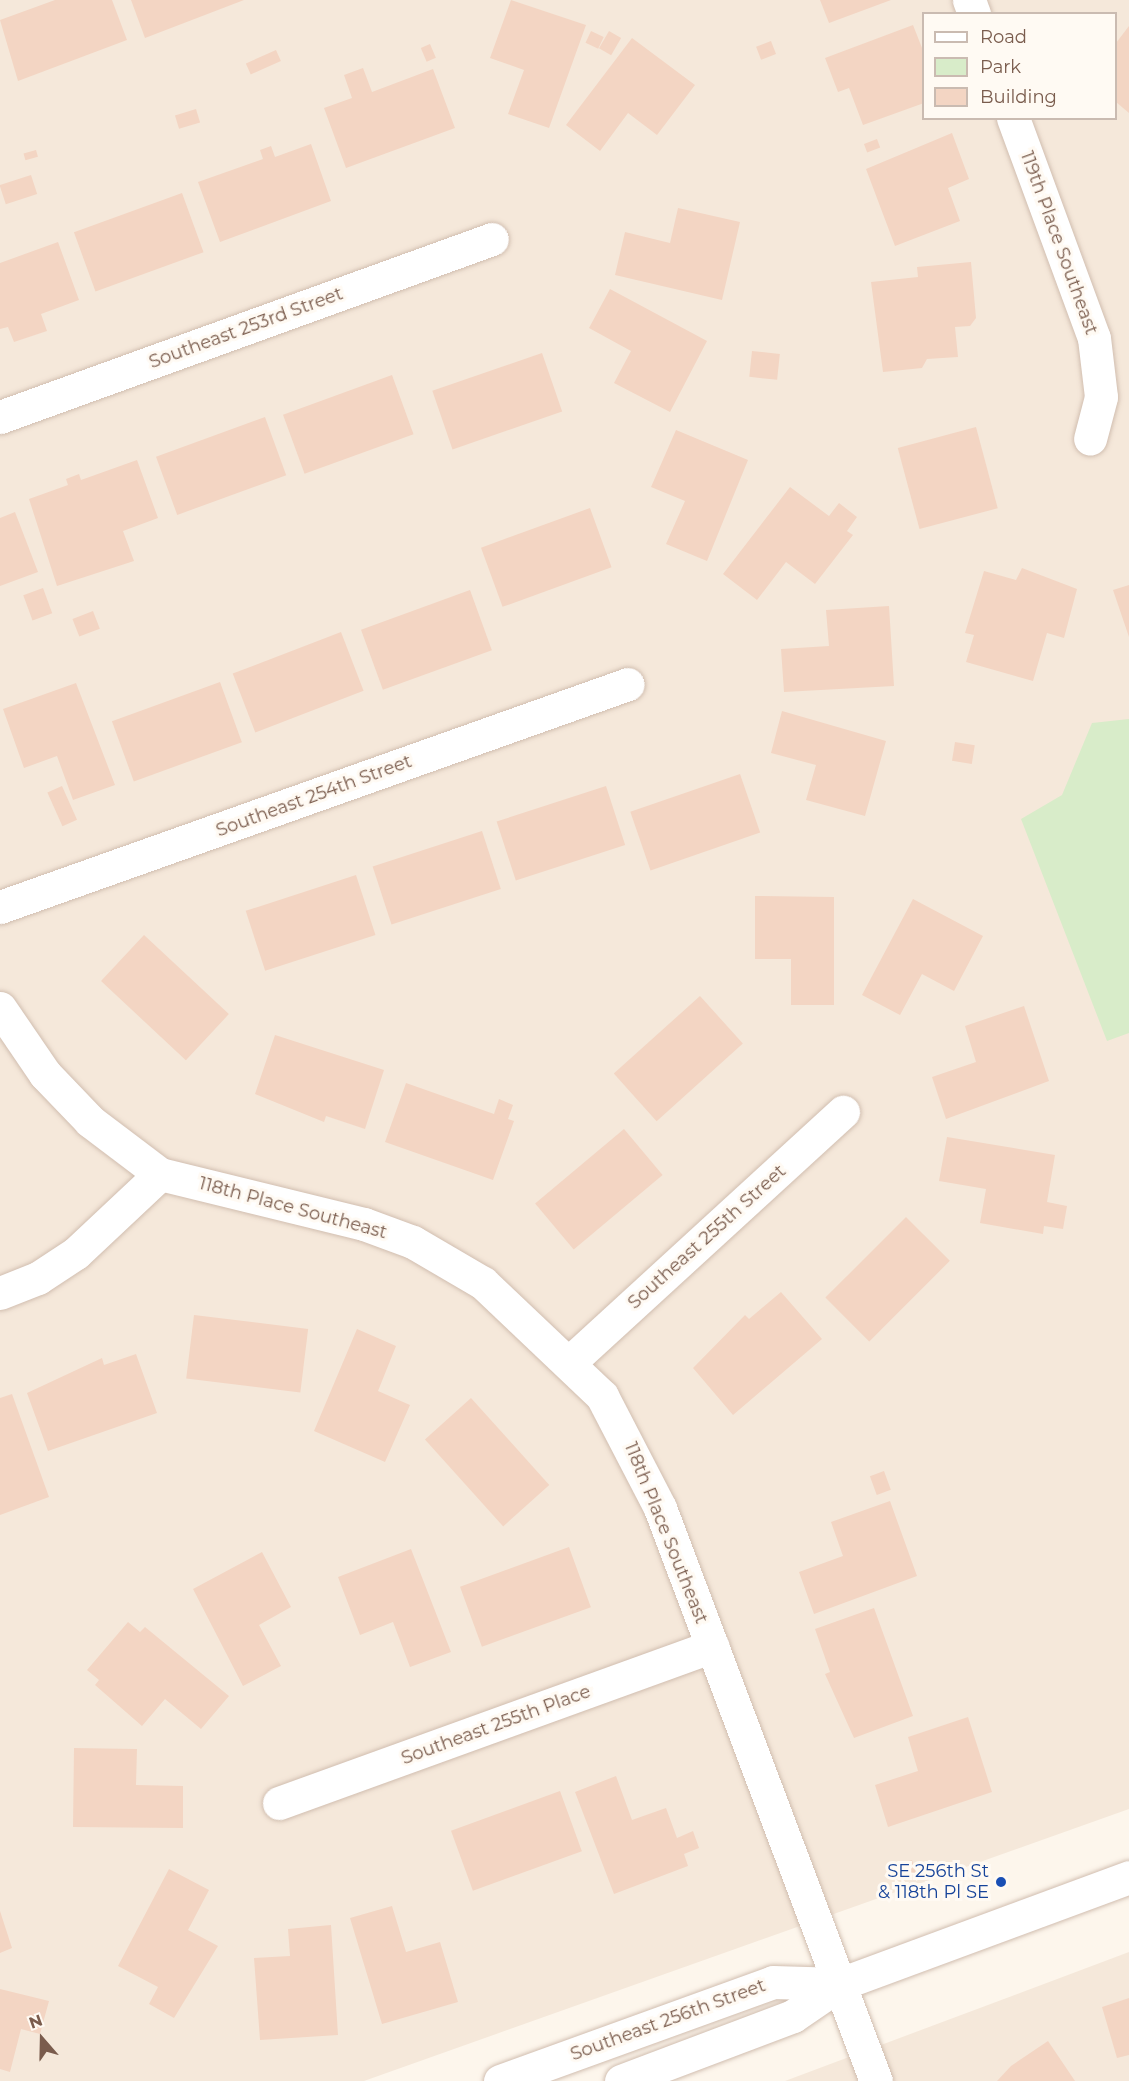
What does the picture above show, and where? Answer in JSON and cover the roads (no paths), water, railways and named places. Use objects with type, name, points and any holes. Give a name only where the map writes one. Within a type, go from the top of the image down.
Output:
[{"type":"street","name":"119th Place Southeast","points":[[1014,120],[1095,338],[1101,396],[1090,440]]},
{"type":"street","name":"Southeast 253rd Street","points":[[0,417],[492,238]]},
{"type":"street","name":"Southeast 254th Street","points":[[0,907],[628,684]]},
{"type":"street","points":[[0,1008],[45,1074],[90,1121],[160,1174],[76,1253],[38,1278],[0,1293]]},
{"type":"street","name":"Southeast 255th Street","points":[[571,1361],[843,1112]]},
{"type":"street","name":"118th Place Southeast","points":[[160,1174],[364,1224],[413,1242],[483,1283],[571,1361],[602,1396],[629,1440],[712,1646],[876,2081]]},
{"type":"street","name":"Southeast 255th Place","points":[[279,1803],[712,1646]]},
{"type":"street","name":"Southeast 256th Street","points":[[621,2081],[793,2016],[840,1984],[1129,1877]]},
{"type":"street","name":"Southeast 256th Street","points":[[500,2081],[773,1982],[840,1984]]},
{"type":"place","name":"SE 256th St & 118th Pl SE","points":[[1001,1882]]}]
